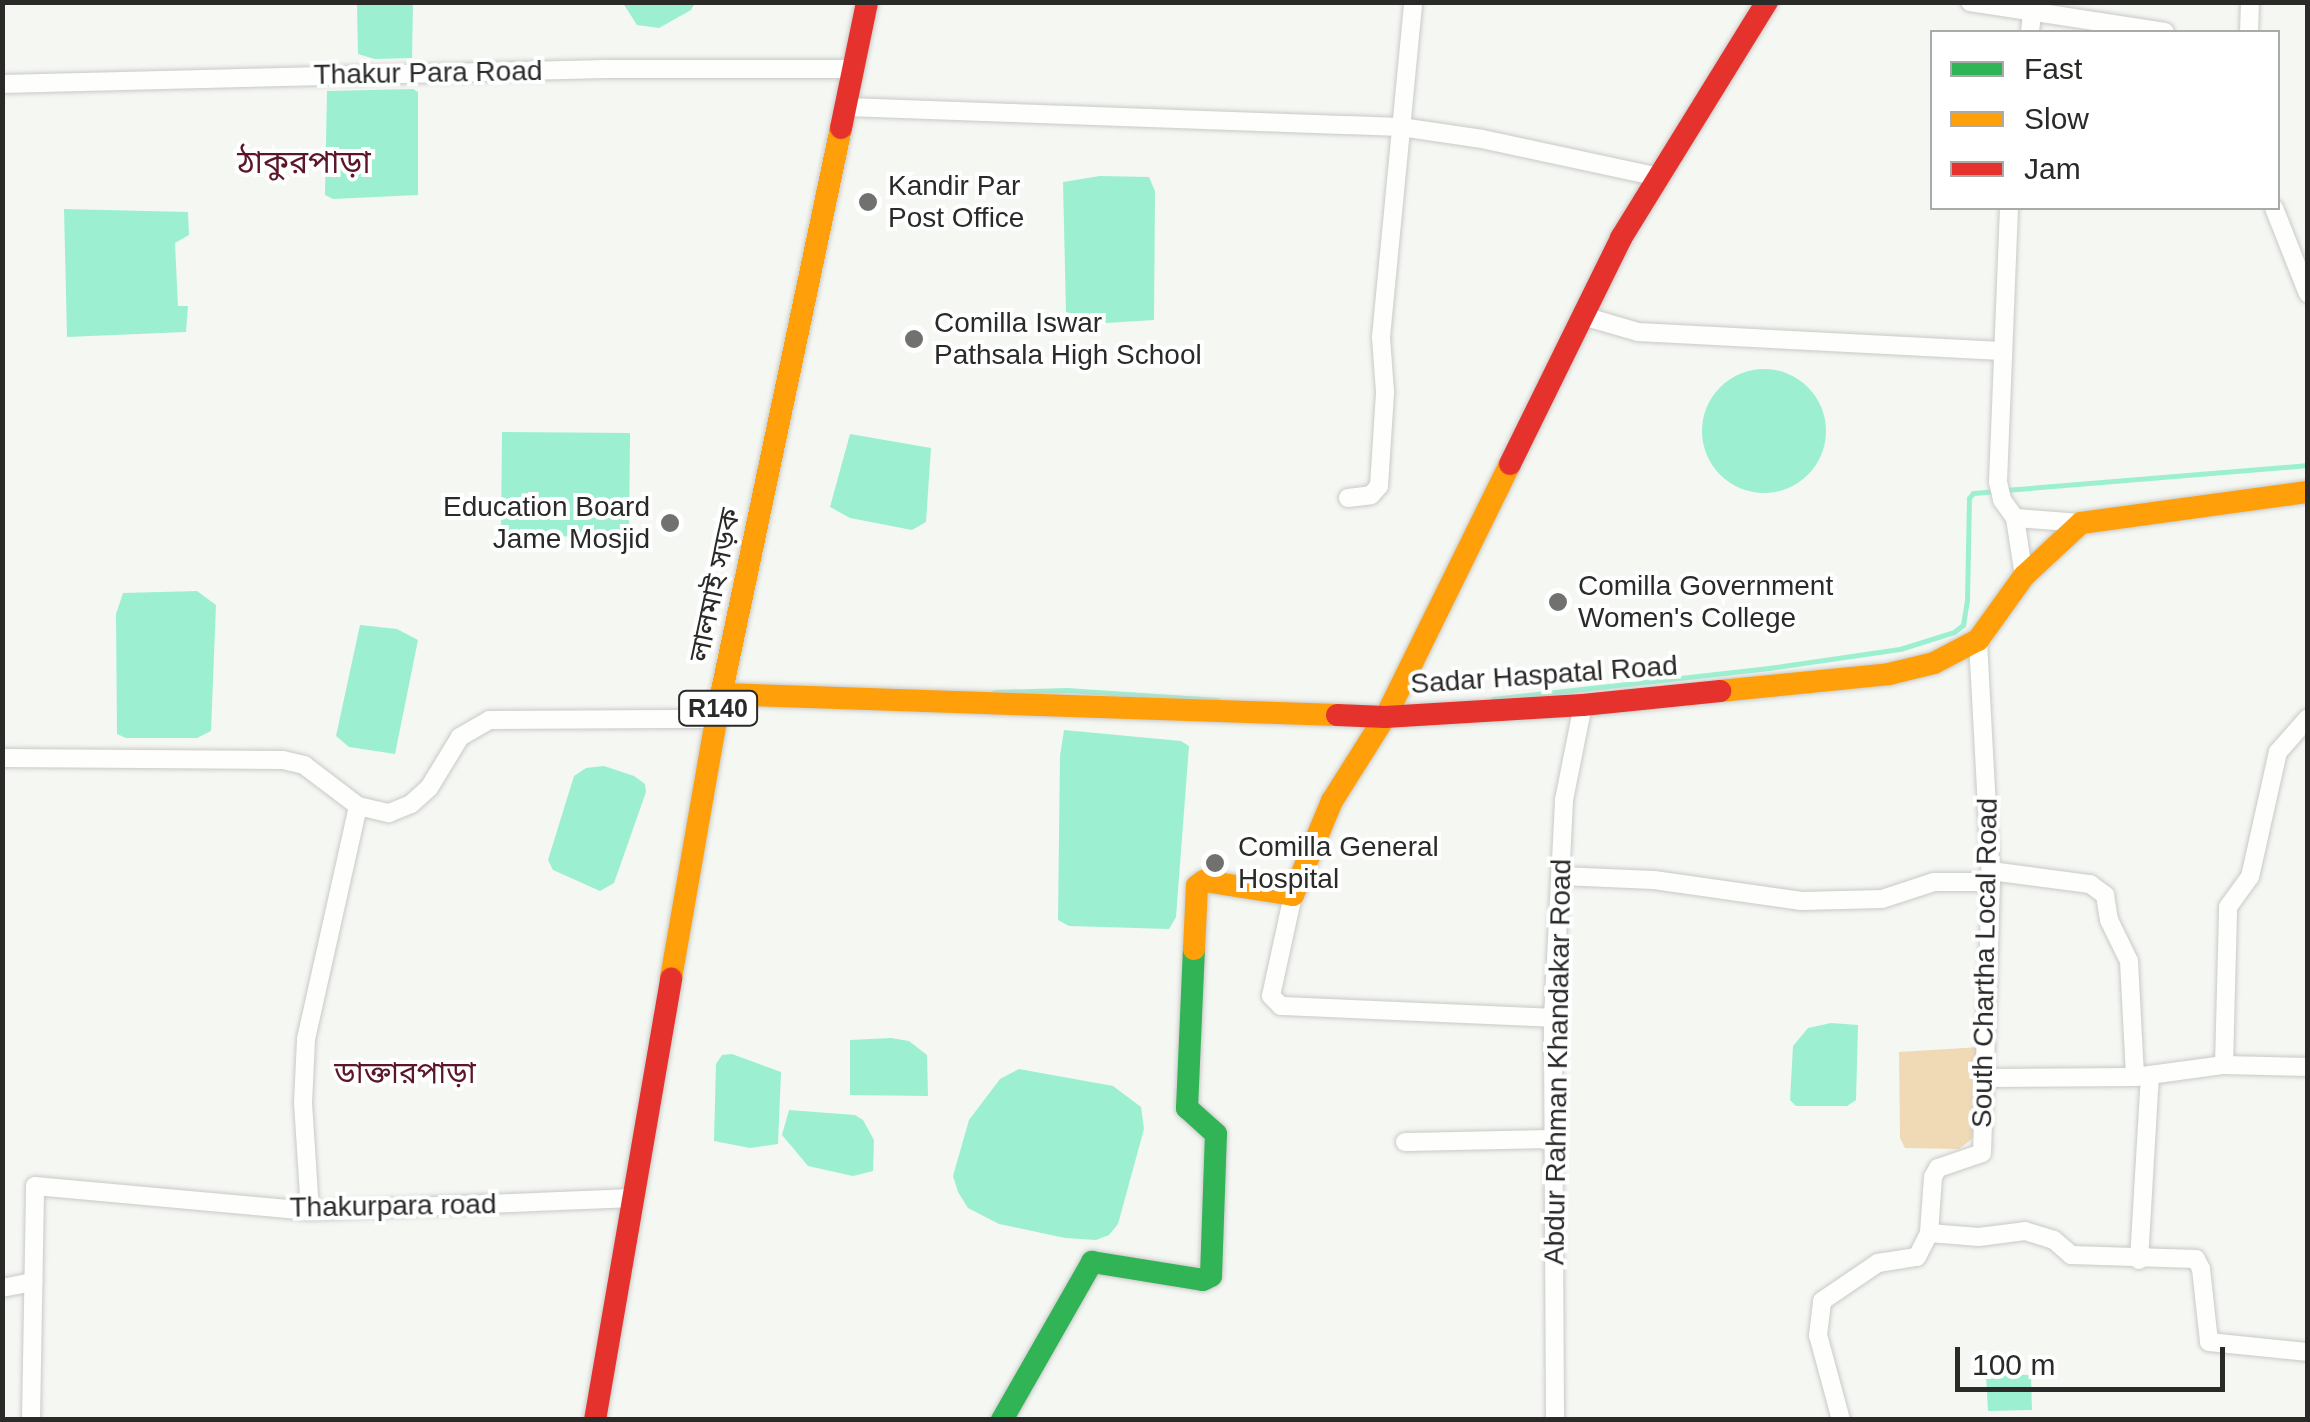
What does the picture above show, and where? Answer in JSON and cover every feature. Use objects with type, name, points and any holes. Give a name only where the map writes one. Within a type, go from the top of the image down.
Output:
[{"type":"street","name":"লালমাই সড়ক","points":[[595,1420],[716,718],[868,2]]},
{"type":"street","points":[[1348,498],[1371,495],[1379,486],[1385,392],[1382,337],[1414,2]]},
{"type":"street","points":[[1552,1018],[1281,1006],[1271,996],[1292,895],[1332,802],[1390,707],[1620,238],[1767,2]]},
{"type":"street","points":[[1970,2],[2032,17],[2147,30]]},
{"type":"street","points":[[2248,30],[2250,2]]},
{"type":"street","name":"Thakur Para Road","points":[[2,84],[605,68],[854,70]]},
{"type":"street","points":[[848,108],[1401,127],[1482,138],[1659,177]]},
{"type":"street","points":[[2008,210],[2000,491],[2015,518],[2024,576]]},
{"type":"street","points":[[2275,210],[2308,294]]},
{"type":"street","points":[[1583,316],[1638,332],[2002,351]]},
{"type":"street","points":[[2015,518],[2080,523],[2308,492]]},
{"type":"street","name":"Sadar Haspatal Road","points":[[722,694],[1390,707],[1583,706],[1890,674],[1934,663],[1978,640],[2024,576],[2080,523]]},
{"type":"street","name":"South Chartha Local Road","points":[[1929,1233],[1933,1177],[1938,1168],[1982,1152],[1988,1078],[1991,877],[1978,640]]},
{"type":"street","name":"Abdur Rahman Khandakar Road","points":[[1555,1420],[1552,1018],[1564,800],[1583,706]]},
{"type":"street","points":[[2,758],[283,760],[304,765],[358,806],[389,813],[411,804],[428,788],[460,738],[489,720],[716,718]]},
{"type":"street","points":[[2224,1066],[2224,923],[2228,907],[2250,877],[2278,752],[2308,718]]},
{"type":"street","points":[[310,1212],[303,1104],[306,1039],[358,806]]},
{"type":"street","points":[[1560,876],[1654,880],[1802,901],[1882,899],[1934,882],[1991,877],[2090,884],[2105,895],[2109,920],[2129,961],[2143,1076],[2139,1260]]},
{"type":"street","points":[[1002,1420],[1092,1262],[1203,1280],[1211,1276],[1216,1134],[1187,1108],[1195,895],[1204,881],[1292,895]]},
{"type":"street","points":[[1988,1078],[2143,1076],[2224,1066],[2308,1067]]},
{"type":"street","points":[[1405,1142],[1553,1139]]},
{"type":"street","name":"Thakurpara road","points":[[33,1282],[34,1186],[310,1212],[633,1198]]},
{"type":"street","points":[[1841,1420],[1816,1324],[1822,1301],[1878,1263],[1914,1259],[1923,1252],[1929,1233],[1979,1236],[2025,1231],[2054,1240],[2070,1254],[2139,1260],[2196,1259],[2202,1269],[2209,1342],[2308,1352]]},
{"type":"street","points":[[2,1288],[33,1282],[30,1420]]},
{"type":"shaded area","points":[[357,3],[413,3],[412,58],[375,59],[358,54]]},
{"type":"shaded area","points":[[623,3],[695,3],[691,10],[659,28],[637,25]]},
{"type":"shaded area","points":[[327,91],[418,92],[418,195],[333,199],[325,195]]},
{"type":"shaded area","points":[[1100,176],[1149,177],[1155,191],[1154,320],[1106,323],[1066,312],[1063,182]]},
{"type":"shaded area","points":[[64,209],[188,212],[189,235],[175,243],[178,306],[188,306],[186,332],[67,337]]},
{"type":"shaded area","points":[[1764,369],[1788,374],[1808,387],[1821,407],[1826,431],[1821,455],[1808,475],[1788,488],[1764,493],[1740,488],[1720,475],[1707,455],[1702,431],[1707,407],[1720,387],[1740,374]]},
{"type":"shaded area","points":[[502,432],[630,433],[629,537],[501,536]]},
{"type":"shaded area","points":[[850,434],[931,448],[926,522],[912,530],[850,518],[830,507]]},
{"type":"shaded area","points":[[197,591],[216,605],[211,731],[197,738],[126,738],[117,734],[116,614],[123,593]]},
{"type":"shaded area","points":[[360,625],[397,629],[418,640],[395,754],[349,747],[336,736]]},
{"type":"shaded area","points":[[1064,730],[1181,741],[1189,746],[1176,917],[1169,929],[1069,926],[1058,920],[1060,756]]},
{"type":"shaded area","points":[[604,766],[634,776],[645,784],[646,792],[614,883],[600,891],[553,870],[548,860],[574,776],[586,768]]},
{"type":"shaded area","points":[[1831,1023],[1858,1025],[1856,1100],[1847,1106],[1796,1106],[1790,1100],[1793,1046],[1808,1028]]},
{"type":"shaded area","points":[[850,1040],[909,1041],[927,1055],[928,1096],[850,1095]]},
{"type":"shaded area","points":[[1980,1047],[1972,1139],[1959,1149],[1905,1148],[1900,1138],[1899,1052]]},
{"type":"shaded area","points":[[732,1054],[781,1072],[778,1144],[750,1148],[714,1141],[716,1064],[722,1055]]},
{"type":"shaded area","points":[[1019,1069],[1113,1086],[1141,1107],[1144,1129],[1118,1224],[1109,1235],[1096,1240],[1065,1238],[999,1224],[968,1208],[958,1192],[953,1176],[969,1120],[1000,1079]]},
{"type":"shaded area","points":[[789,1110],[855,1115],[863,1120],[874,1140],[873,1171],[853,1176],[808,1166],[782,1135]]},
{"type":"shaded area","points":[[1986,1374],[2031,1375],[2032,1410],[1988,1411]]},
{"type":"waterway","points":[[2005,490],[2308,465]]},
{"type":"waterway","points":[[1493,699],[1900,649],[1954,632],[1963,625],[1967,601],[1969,498],[1973,493],[1994,491]]},
{"type":"waterway","points":[[994,692],[1066,690],[1218,700]]},
{"type":"traffic: fast","points":[[1002,1420],[1092,1262],[1203,1280],[1211,1276],[1216,1134],[1187,1108],[1194,949]]},
{"type":"traffic: slow","points":[[671,978],[716,719],[841,128]]},
{"type":"traffic: slow","points":[[1194,949],[1197,886],[1204,881],[1293,895],[1332,801],[1388,712],[1510,464]]},
{"type":"traffic: slow","points":[[1720,691],[1889,674],[1934,663],[1978,640],[2024,576],[2081,523],[2308,492]]},
{"type":"traffic: slow","points":[[722,694],[1337,715]]},
{"type":"traffic: jam","points":[[841,128],[867,2]]},
{"type":"traffic: jam","points":[[1510,464],[1621,238],[1767,2]]},
{"type":"traffic: jam","points":[[1337,715],[1385,717],[1583,705],[1720,691]]},
{"type":"traffic: jam","points":[[595,1420],[671,978]]},
{"type":"place","name":"Kandir Par Post Office","points":[[868,202]]},
{"type":"place","name":"Comilla Iswar Pathsala High School","points":[[914,339]]},
{"type":"place","name":"Education Board Jame Mosjid","points":[[670,523]]},
{"type":"place","name":"Comilla Government Women's College","points":[[1558,602]]},
{"type":"place","name":"Comilla General Hospital","points":[[1215,863]]},
{"type":"district","name":"ঠাকুরপাড়া","points":[[304,162]]},
{"type":"district","name":"ডাক্তারপাড়া","points":[[405,1073]]}]
